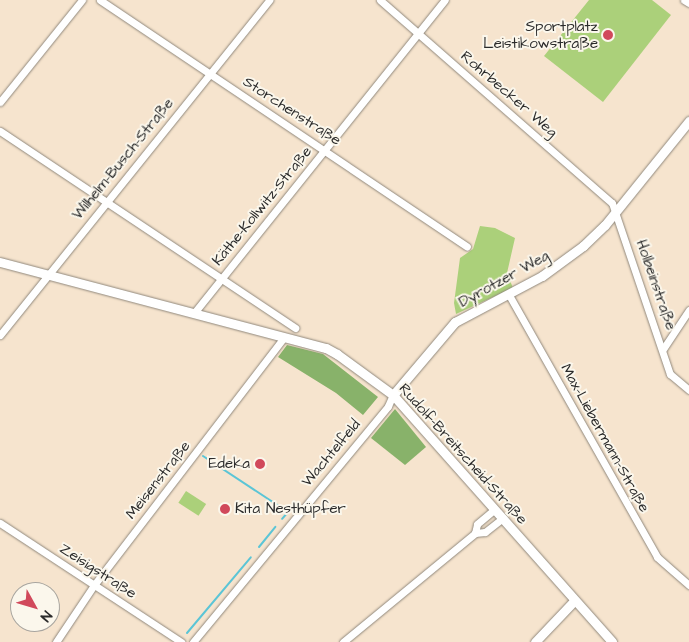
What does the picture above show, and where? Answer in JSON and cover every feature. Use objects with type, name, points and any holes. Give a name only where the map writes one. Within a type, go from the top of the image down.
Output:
[{"type":"street","points":[[0,102],[82,0]]},
{"type":"street","name":"Storchenstraße","points":[[100,0],[325,149],[467,246]]},
{"type":"street","name":"Wilhelm-Busch-Straße","points":[[0,335],[269,0]]},
{"type":"street","name":"Rohrbecker Weg","points":[[380,0],[612,203],[617,211]]},
{"type":"street","name":"Käthe-Kollwitz-Straße","points":[[194,313],[445,0]]},
{"type":"street","points":[[684,0],[689,4]]},
{"type":"street","name":"Dyrotzer Weg","points":[[393,395],[455,322],[470,311],[509,294],[563,262],[617,211],[689,121]]},
{"type":"street","points":[[0,131],[108,200],[295,328]]},
{"type":"street","name":"Holbeinstraße","points":[[617,211],[670,374],[689,390]]},
{"type":"street","name":"Rudolf-Breitscheid-Straße","points":[[0,262],[326,348],[393,395],[612,642]]},
{"type":"street","name":"Max-Liebermann-Straße","points":[[509,294],[657,557],[689,586]]},
{"type":"street","points":[[663,349],[689,310]]},
{"type":"street","name":"Meisenstraße","points":[[56,642],[94,585],[284,337]]},
{"type":"street","name":"Wachtelfeld","points":[[193,642],[388,406],[393,395]]},
{"type":"street","points":[[475,533],[477,524],[495,509]]},
{"type":"street","points":[[343,642],[475,533],[485,532],[503,518]]},
{"type":"street","name":"Zeisigstraße","points":[[0,523],[181,642]]},
{"type":"street","points":[[535,642],[574,601]]},
{"type":"green space","name":"Sportplatz Leistikowstraße","points":[[589,0],[652,0],[671,15],[603,102],[544,56]]},
{"type":"green space","points":[[480,226],[495,228],[515,238],[507,273],[513,288],[456,314],[454,303],[460,258],[473,249]]},
{"type":"green space","points":[[287,345],[323,354],[378,397],[363,415],[336,393],[278,357]]},
{"type":"green space","points":[[395,409],[426,447],[405,465],[371,438]]},
{"type":"green space","points":[[186,491],[206,504],[199,516],[178,503]]},
{"type":"waterway","points":[[203,456],[288,512],[282,519]]},
{"type":"waterway","points":[[259,547],[275,527]]},
{"type":"waterway","points":[[187,633],[251,557]]},
{"type":"place","name":"Sportplatz Leistikowstraße","points":[[608,35]]},
{"type":"place","name":"Edeka","points":[[260,464]]},
{"type":"place","name":"Kita Nesthüpfer","points":[[225,509]]}]
